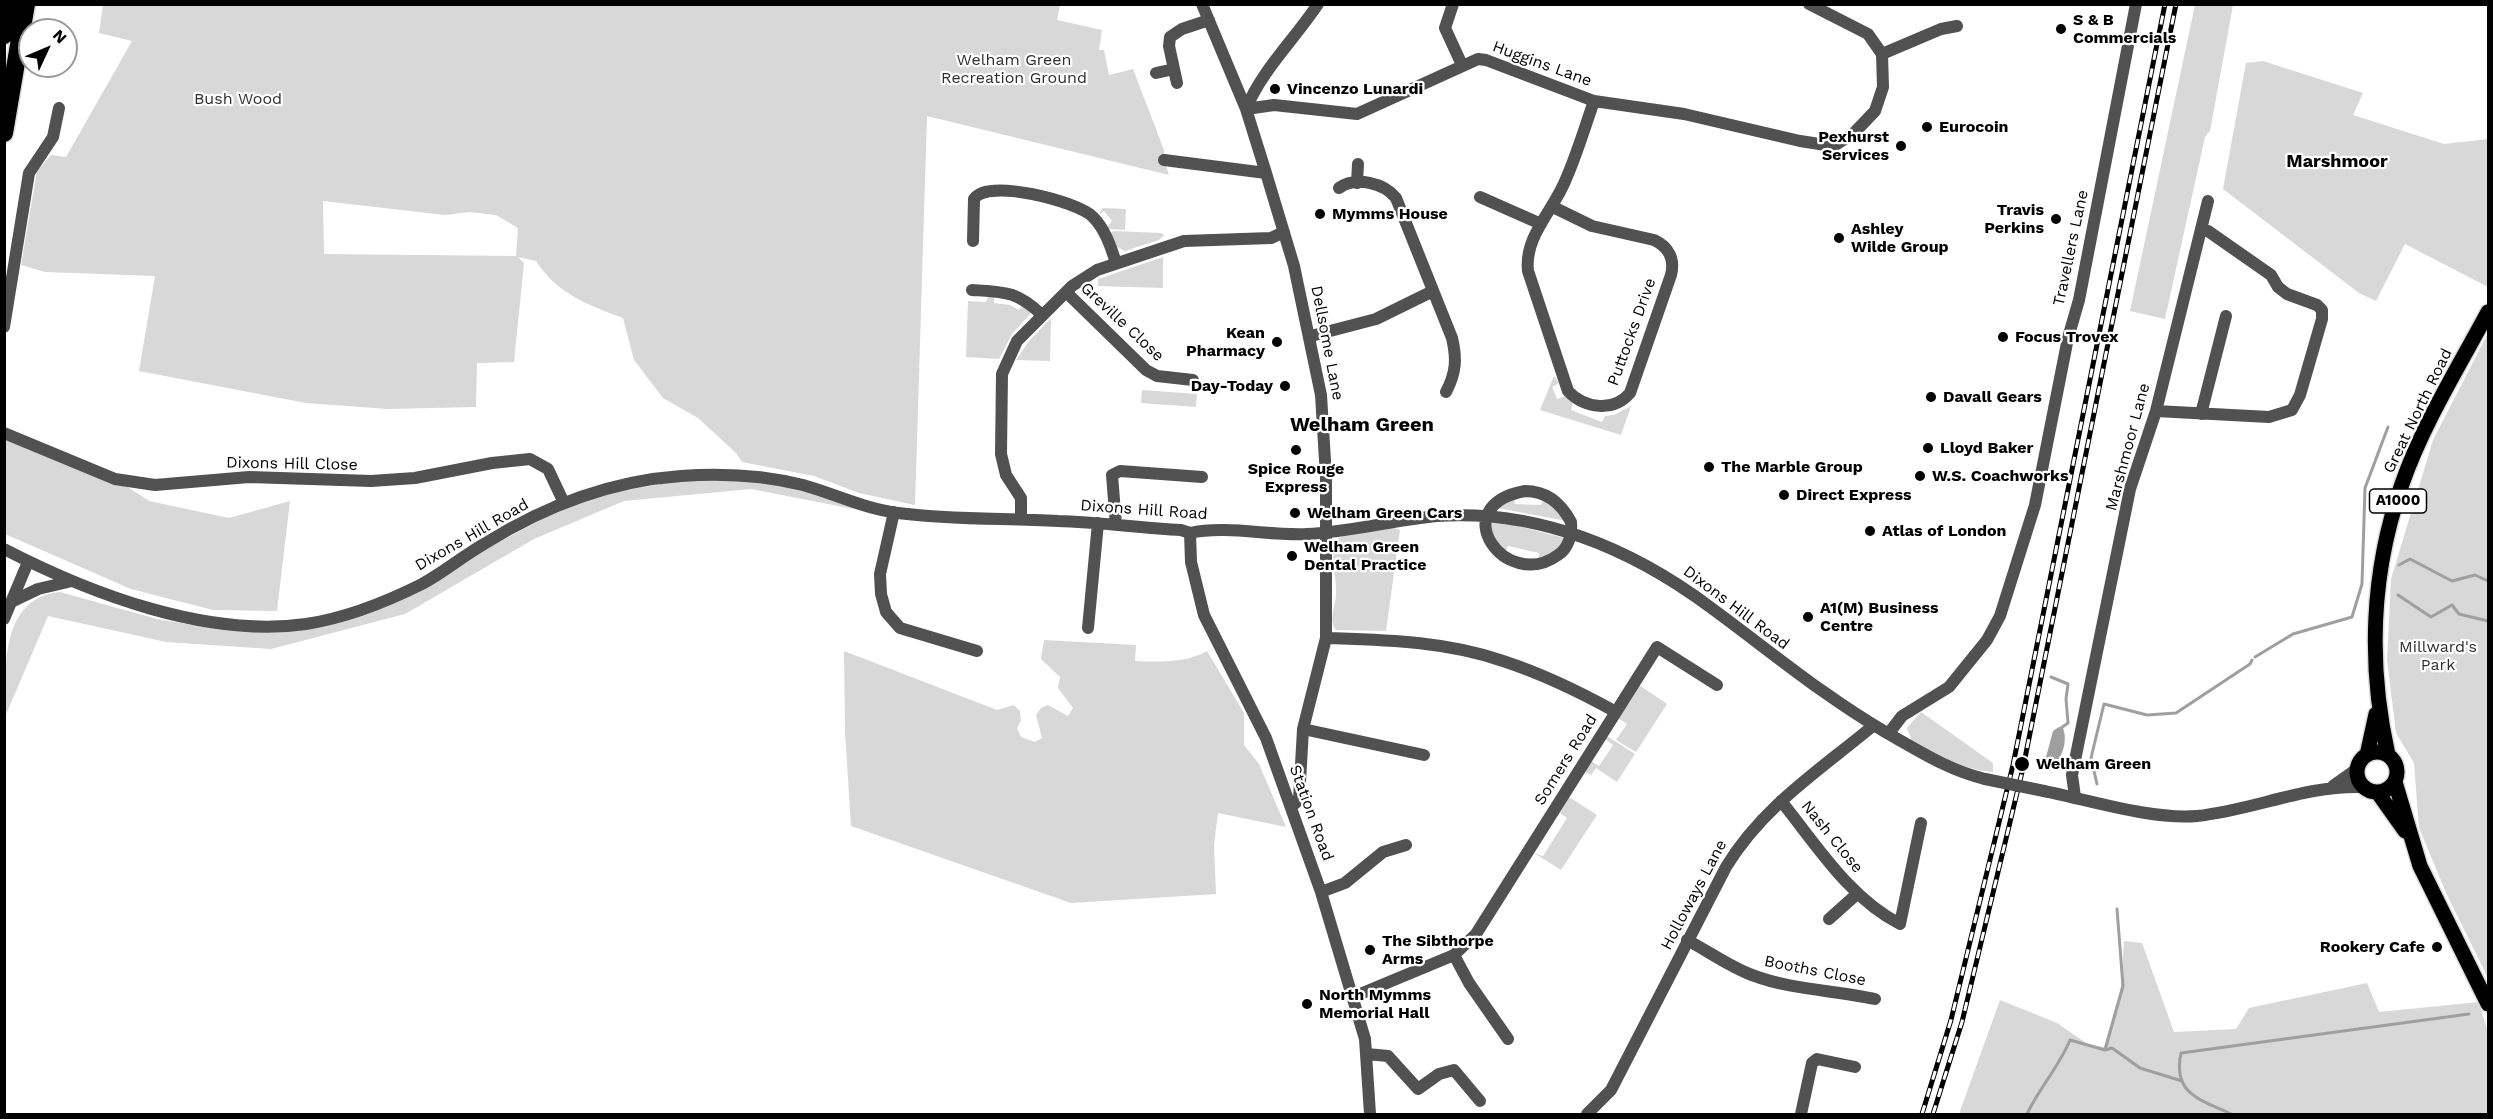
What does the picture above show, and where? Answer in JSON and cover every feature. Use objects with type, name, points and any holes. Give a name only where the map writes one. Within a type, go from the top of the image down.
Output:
[{"type":"highway","points":[[4,35],[10,4]]},
{"type":"highway","points":[[4,133],[26,4]]},
{"type":"main road","name":"Great North Road","points":[[2367,755],[2377,708],[2376,598],[2388,537],[2402,484],[2447,389],[2488,312]]},
{"type":"main road","name":"Great North Road","points":[[2377,708],[2388,755]]},
{"type":"main road","points":[[2414,844],[2370,790],[2357,769],[2367,755],[2373,752],[2388,755],[2397,767],[2395,782],[2414,844],[2420,866],[2488,1004]]},
{"type":"main road","points":[[2370,790],[2385,791],[2395,782]]},
{"type":"street","name":"Dellsome Lane","points":[[1202,4],[1246,109],[1284,232],[1311,336],[1324,424],[1327,532],[1326,638],[1303,729],[1299,800],[1292,806]]},
{"type":"street","points":[[1246,109],[1258,83],[1299,32],[1318,4]]},
{"type":"street","points":[[1454,4],[1445,28],[1462,65]]},
{"type":"street","points":[[1809,4],[1868,34],[1882,54],[1941,29],[1957,26]]},
{"type":"street","name":"Travellers Lane","points":[[1889,734],[1902,716],[1949,687],[1973,660],[2000,616],[2012,584],[2035,505],[2068,338],[2079,300],[2136,4]]},
{"type":"street","points":[[1177,83],[1168,46],[1171,34],[1209,20]]},
{"type":"street","name":"Huggins Lane","points":[[1246,109],[1274,105],[1358,114],[1470,60],[1486,60],[1594,101],[1684,114],[1826,146],[1837,144],[1867,121],[1875,111],[1883,87],[1882,54]]},
{"type":"street","points":[[1156,73],[1174,69]]},
{"type":"street","name":"Puttocks Drive","points":[[1553,207],[1592,226],[1654,240],[1662,244],[1672,258],[1671,275],[1630,393],[1617,405],[1602,407],[1580,400],[1573,397],[1565,385],[1528,271],[1528,250],[1540,224],[1553,207],[1566,180],[1594,101]]},
{"type":"street","points":[[4,327],[29,172],[53,137],[59,108]]},
{"type":"street","points":[[1164,160],[1266,173]]},
{"type":"street","points":[[1357,183],[1358,164]]},
{"type":"street","points":[[1339,188],[1346,184],[1357,183],[1383,186],[1396,198],[1455,353],[1454,377],[1446,392]]},
{"type":"street","points":[[973,241],[974,199],[977,195],[986,192],[1028,193],[1070,203],[1087,213],[1102,230],[1116,263]]},
{"type":"street","points":[[1480,197],[1540,224]]},
{"type":"street","name":"Marshmoor Lane","points":[[2075,797],[2072,775],[2130,489],[2156,411],[2208,201]]},
{"type":"street","points":[[2156,411],[2269,417],[2292,410],[2303,384],[2322,310],[2317,305],[2287,294],[2261,267],[2208,231],[2201,229]]},
{"type":"street","points":[[1021,519],[1021,498],[1006,475],[1001,454],[1001,387],[1011,350],[1042,315],[1085,276],[1116,263],[1184,241],[1271,238],[1284,232]]},
{"type":"street","points":[[972,290],[1017,295],[1042,315]]},
{"type":"street","points":[[1311,336],[1376,319],[1433,291]]},
{"type":"street","name":"Greville Close","points":[[1065,292],[1146,370],[1157,376],[1192,380]]},
{"type":"street","points":[[2201,414],[2226,316]]},
{"type":"street","name":"Dixons Hill Close","points":[[4,433],[115,479],[155,485],[249,477],[371,481],[415,478],[492,463],[530,459],[548,469],[564,503]]},
{"type":"street","points":[[1116,525],[1112,475],[1120,471],[1202,477]]},
{"type":"street","name":"Dixons Hill Road","points":[[4,549],[28,562],[74,581],[135,603],[231,626],[303,624],[333,618],[397,595],[424,582],[520,523],[564,503],[639,482],[676,476],[732,475],[780,480],[894,513],[1098,523],[1181,530],[1190,534],[1327,532],[1406,519],[1486,515],[1530,521],[1571,532],[1623,554],[1681,586],[1782,663],[1874,725],[1938,762],[1985,779],[2167,816],[2194,816],[2333,786],[2370,790]]},
{"type":"street","points":[[1534,491],[1546,494],[1561,507],[1570,522],[1571,532],[1566,548],[1555,558],[1542,564],[1526,564],[1501,555],[1493,548],[1485,530],[1486,515],[1496,503],[1510,494],[1534,491]]},
{"type":"street","points":[[894,513],[880,574],[881,594],[886,612],[900,628],[977,651]]},
{"type":"street","points":[[1088,628],[1098,523]]},
{"type":"street","name":"Station Road","points":[[1190,534],[1191,562],[1204,615],[1259,722],[1292,806],[1321,892],[1353,997],[1367,1054],[1370,1114]]},
{"type":"street","points":[[4,619],[28,562]]},
{"type":"street","points":[[11,602],[38,589],[74,581]]},
{"type":"street","name":"Somers Road","points":[[1326,638],[1416,642],[1475,653],[1502,660],[1570,687],[1616,712],[1476,934],[1454,955],[1353,997]]},
{"type":"street","points":[[1616,712],[1657,647],[1717,685]]},
{"type":"street","name":"Holloways Lane","points":[[1587,1114],[1611,1090],[1735,852],[1760,819],[1874,725]]},
{"type":"street","points":[[1303,729],[1424,755]]},
{"type":"street","name":"Dixons Hill Road","points":[[2333,786],[2357,769]]},
{"type":"street","points":[[2048,791],[2072,775]]},
{"type":"street","name":"Nash Close","points":[[1781,801],[1857,894],[1880,914],[1900,924],[1921,823]]},
{"type":"street","points":[[1321,892],[1345,883],[1383,852],[1406,845]]},
{"type":"street","name":"Nash Close","points":[[1829,918],[1857,894]]},
{"type":"street","name":"Booths Close","points":[[1688,940],[1752,975],[1796,987],[1830,989],[1875,999]]},
{"type":"street","points":[[1454,955],[1469,983],[1508,1039]]},
{"type":"street","points":[[1367,1054],[1388,1056],[1418,1089],[1439,1074],[1454,1070],[1480,1101]]},
{"type":"street","points":[[1801,1114],[1812,1063],[1817,1059],[1855,1067]]},
{"type":"green space","points":[[103,5],[1060,5],[1057,20],[1102,30],[1099,50],[1104,50],[1109,75],[1133,69],[1164,150],[1164,160],[1169,175],[927,116],[915,505],[859,493],[814,476],[742,462],[736,453],[698,418],[663,398],[634,360],[623,318],[574,297],[553,282],[536,261],[518,257],[524,263],[514,362],[477,363],[476,407],[388,409],[306,403],[139,371],[155,276],[45,272],[21,265],[37,171],[51,155],[66,157],[132,41],[99,33]],"holes":[[[323,201],[445,215],[470,212],[496,215],[518,228],[516,256],[324,254]]]},
{"type":"green space","points":[[2195,5],[2233,5],[2210,131],[2205,137],[2165,319],[2130,311]]},
{"type":"green space","points":[[2263,61],[2363,93],[2353,115],[2444,144],[2488,139],[2488,287],[2405,244],[2376,301],[2359,293],[2223,189],[2246,63]]},
{"type":"green space","points":[[1102,208],[1126,209],[1125,230],[1109,229],[1107,227],[1112,221],[1104,211],[1099,215]]},
{"type":"green space","points":[[1114,231],[1164,235],[1159,240],[1125,251],[1117,247],[1110,233]]},
{"type":"green space","points":[[1163,257],[1163,288],[1098,286],[1098,279]]},
{"type":"green space","points":[[988,296],[994,296],[994,303],[1010,305],[1019,310],[1023,304],[1031,313],[1012,334],[999,359],[966,357],[968,301],[986,302]]},
{"type":"green space","points":[[1051,318],[1050,361],[1016,360],[1029,341]]},
{"type":"green space","name":"Millward's Park","points":[[2488,333],[2488,978],[2447,895],[2419,828],[2414,763],[2396,733],[2387,660],[2391,579],[2433,440]]},
{"type":"green space","points":[[1554,376],[1559,383],[1552,387],[1557,399],[1565,396],[1573,403],[1571,410],[1602,422],[1605,416],[1614,415],[1631,406],[1621,435],[1540,410]]},
{"type":"green space","points":[[1142,390],[1197,394],[1196,407],[1141,403]]},
{"type":"green space","points":[[4,439],[115,479],[149,501],[229,518],[290,501],[277,611],[213,610],[131,589],[5,534]]},
{"type":"green space","points":[[701,477],[745,479],[795,487],[869,512],[751,489],[624,501],[534,539],[405,614],[271,649],[166,642],[48,616],[5,717],[5,678],[10,638],[16,621],[26,607],[40,597],[60,592],[157,619],[227,631],[320,626],[477,554],[561,509],[605,494]]},
{"type":"green space","points":[[1514,498],[1515,504],[1541,505],[1544,498],[1566,521],[1498,508]]},
{"type":"green space","points":[[1489,523],[1514,525],[1564,538],[1564,545],[1538,560],[1539,553],[1508,546],[1505,554],[1487,526]]},
{"type":"green space","points":[[1395,528],[1400,530],[1386,631],[1336,630],[1332,618],[1336,593],[1333,559],[1337,539],[1346,535]]},
{"type":"green space","points":[[1044,640],[1136,645],[1135,661],[1181,660],[1207,651],[1244,713],[1244,745],[1259,764],[1286,827],[1218,813],[1214,845],[1216,894],[1071,903],[851,826],[845,732],[844,651],[997,710],[1014,705],[1020,711],[1021,721],[1017,728],[1021,737],[1035,742],[1042,738],[1036,715],[1041,708],[1048,705],[1068,716],[1073,708],[1058,688],[1060,677],[1041,659]]},
{"type":"green space","points":[[1639,685],[1667,704],[1636,752],[1616,740],[1627,724],[1618,718]]},
{"type":"green space","points":[[1921,712],[1993,763],[1993,772],[1961,765],[1912,741],[1907,728]]},
{"type":"green space","points":[[1607,736],[1635,754],[1617,782],[1596,768],[1591,775],[1584,771],[1591,761],[1599,766],[1613,745],[1605,739]]},
{"type":"green space","points":[[1569,797],[1597,815],[1561,870],[1534,853],[1543,856],[1567,818],[1560,813]]},
{"type":"green space","points":[[2124,941],[2142,943],[2174,1032],[2236,1029],[2249,1008],[2367,983],[2379,1012],[2479,1002],[2488,1033],[2488,1114],[1959,1114],[2000,1000],[2057,1023],[2089,1045],[2104,1047],[2121,987]]},
{"type":"shaded area","points":[[2059,727],[2063,728],[2065,738],[2063,749],[2056,764],[2052,767],[2047,766],[2045,761],[2053,731]]},
{"type":"waterway","points":[[2255,657],[2293,634],[2352,617],[2362,584],[2365,488],[2388,427]]},
{"type":"waterway","points":[[2399,565],[2410,559],[2452,581],[2475,575],[2488,581]]},
{"type":"waterway","points":[[2398,595],[2431,617],[2452,605],[2459,614],[2488,621]]},
{"type":"waterway","points":[[2097,784],[2091,758],[2104,704],[2147,715],[2176,713],[2250,664],[2252,660]]},
{"type":"waterway","points":[[2051,677],[2068,684],[2066,699],[2068,723],[2061,728]]},
{"type":"waterway","points":[[2105,1050],[2123,986],[2117,909]]},
{"type":"waterway","points":[[2231,1114],[2200,1100],[2185,1087],[2179,1067],[2181,1053],[2469,1014]]},
{"type":"waterway","points":[[2027,1114],[2070,1040],[2105,1050],[2112,1048],[2140,1068],[2182,1081]]},
{"type":"railway","points":[[1922,1114],[1951,1020],[2013,765],[2165,4]]},
{"type":"railway","points":[[1933,1114],[1962,1022],[2023,768],[2176,4]]},
{"type":"place","name":"S & B Commercials","points":[[2061,29]]},
{"type":"place","name":"Vincenzo Lunardi","points":[[1275,89]]},
{"type":"place","name":"Eurocoin","points":[[1927,127]]},
{"type":"place","name":"Pexhurst Services","points":[[1901,146]]},
{"type":"place","name":"Mymms House","points":[[1320,214]]},
{"type":"place","name":"Travis Perkins","points":[[2056,219]]},
{"type":"place","name":"Ashley Wilde Group","points":[[1839,238]]},
{"type":"place","name":"Focus Trovex","points":[[2003,337]]},
{"type":"place","name":"Kean Pharmacy","points":[[1277,342]]},
{"type":"place","name":"Day-Today","points":[[1285,386]]},
{"type":"place","name":"Davall Gears","points":[[1931,397]]},
{"type":"place","name":"Lloyd Baker","points":[[1928,448]]},
{"type":"place","name":"Spice Rouge Express","points":[[1296,450]]},
{"type":"place","name":"The Marble Group","points":[[1709,467]]},
{"type":"place","name":"W.S. Coachworks","points":[[1920,476]]},
{"type":"place","name":"Direct Express","points":[[1784,495]]},
{"type":"place","name":"Welham Green Cars","points":[[1295,513]]},
{"type":"place","name":"Atlas of London","points":[[1870,531]]},
{"type":"place","name":"Welham Green Dental Practice","points":[[1292,556]]},
{"type":"place","name":"A1(M) Business Centre","points":[[1808,617]]},
{"type":"place","name":"Welham Green","points":[[2022,764]]},
{"type":"place","name":"Rookery Cafe","points":[[2437,947]]},
{"type":"place","name":"The Sibthorpe Arms","points":[[1370,950]]},
{"type":"place","name":"North Mymms Memorial Hall","points":[[1307,1004]]},
{"type":"district","name":"Marshmoor","points":[[2337,162]]},
{"type":"district","name":"Welham Green","points":[[1362,425]]},
{"type":"park label","name":"Welham Green Recreation Ground","points":[[1014,69]]},
{"type":"park label","name":"Bush Wood","points":[[238,99]]}]
